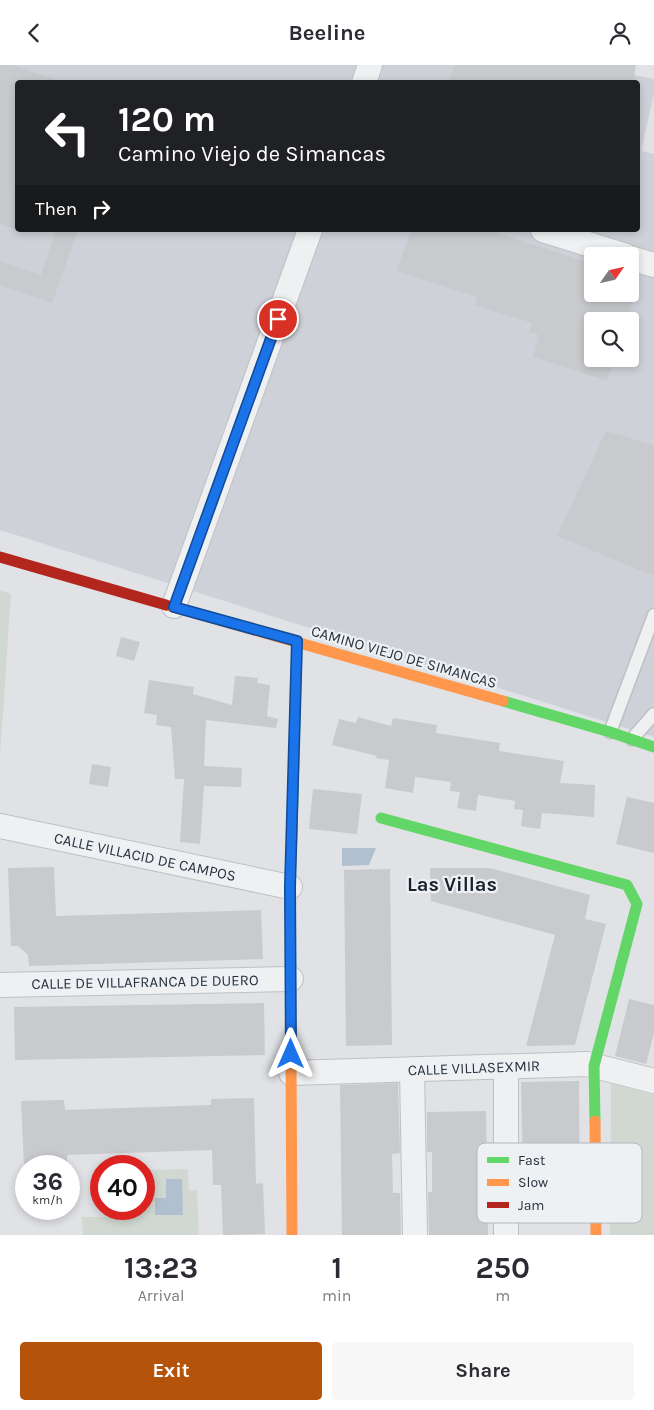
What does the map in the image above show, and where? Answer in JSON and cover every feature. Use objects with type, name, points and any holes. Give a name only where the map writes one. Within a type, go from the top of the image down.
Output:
[{"type":"street","points":[[365,80],[370,65]]},
{"type":"street","points":[[174,607],[309,232]]},
{"type":"street","points":[[549,232],[597,247]]},
{"type":"street","points":[[639,261],[654,265]]},
{"type":"street","name":"CAMINO VIEJO DE SIMANCAS","points":[[0,557],[297,641],[610,732],[654,747]]},
{"type":"street","points":[[292,1235],[290,887],[297,641]]},
{"type":"street","points":[[381,818],[627,885],[637,904],[594,1066],[595,1143]]},
{"type":"street","name":"CALLE VILLACID DE CAMPOS","points":[[0,827],[290,887]]},
{"type":"street","name":"CALLE DE VILLAFRANCA DE DUERO","points":[[0,985],[291,979]]},
{"type":"street","name":"CALLE VILLASEXMIR","points":[[291,1073],[587,1064],[654,1081]]},
{"type":"street","points":[[506,1067],[506,1143]]},
{"type":"street","points":[[412,1070],[414,1235]]},
{"type":"lane","points":[[610,732],[654,615]]},
{"type":"lane","points":[[632,739],[654,714]]},
{"type":"shaded area","points":[[0,65],[636,65],[634,75],[654,79],[654,94],[641,151],[654,154],[654,737],[0,530]]},
{"type":"shaded area","points":[[0,590],[11,594],[0,758]]},
{"type":"shaded area","points":[[611,1083],[654,1095],[654,1235],[610,1235],[610,1223],[642,1223],[642,1143],[611,1143]]},
{"type":"shaded area","points":[[188,1169],[189,1190],[197,1190],[199,1235],[83,1235],[82,1217],[90,1217],[90,1220],[155,1220],[155,1170]]},
{"type":"water","points":[[342,848],[376,848],[369,865],[342,866]]},
{"type":"water","points":[[166,1179],[182,1179],[183,1215],[155,1215],[155,1198],[166,1198]]},
{"type":"building","points":[[0,65],[13,65],[55,80],[15,80],[15,229],[0,224]]},
{"type":"building","points":[[455,65],[636,65],[634,80],[449,80]]},
{"type":"building","points":[[55,232],[77,232],[52,303],[0,285],[0,261],[41,275]]},
{"type":"building","points":[[410,232],[495,232],[584,261],[584,303],[632,303],[629,312],[584,312],[584,367],[611,367],[607,381],[533,357],[539,335],[529,332],[532,323],[474,305],[477,297],[397,271]]},
{"type":"building","points":[[606,431],[654,445],[654,576],[557,536]]},
{"type":"building","points":[[121,637],[140,642],[134,661],[116,656]]},
{"type":"building","points":[[235,676],[258,678],[257,683],[270,685],[267,716],[278,719],[276,728],[206,720],[204,766],[242,768],[241,787],[204,786],[200,844],[180,842],[184,779],[175,779],[171,727],[156,725],[157,715],[144,713],[149,680],[194,687],[193,694],[232,705]]},
{"type":"building","points":[[358,717],[391,726],[393,718],[437,725],[436,733],[500,743],[499,751],[564,761],[560,783],[595,785],[594,817],[542,813],[540,829],[521,826],[523,810],[514,809],[515,801],[478,795],[476,811],[457,808],[460,792],[450,791],[451,782],[415,777],[413,793],[385,788],[389,760],[332,745],[339,719],[356,723]]},
{"type":"building","points":[[92,764],[111,767],[108,787],[89,784]]},
{"type":"building","points":[[313,789],[362,794],[357,834],[309,829]]},
{"type":"building","points":[[627,797],[654,803],[654,853],[616,844]]},
{"type":"building","points":[[54,867],[56,916],[261,910],[263,959],[29,966],[28,955],[18,946],[11,946],[8,868]]},
{"type":"building","points":[[430,868],[490,868],[590,895],[585,919],[606,924],[575,1045],[526,1046],[555,935],[431,901]]},
{"type":"building","points":[[390,869],[392,1045],[346,1046],[344,870]]},
{"type":"building","points":[[629,999],[654,1005],[654,1033],[646,1064],[615,1056]]},
{"type":"building","points":[[264,1003],[265,1055],[15,1060],[14,1007]]},
{"type":"building","points":[[579,1081],[579,1143],[522,1143],[521,1082]]},
{"type":"building","points":[[398,1083],[400,1153],[392,1154],[393,1193],[400,1193],[401,1235],[342,1235],[340,1085]]},
{"type":"building","points":[[254,1098],[256,1184],[263,1183],[265,1234],[223,1235],[221,1185],[213,1185],[212,1150],[23,1155],[21,1101],[64,1100],[65,1110],[211,1105],[211,1099]]},
{"type":"building","points":[[486,1111],[487,1143],[477,1143],[477,1223],[488,1223],[488,1235],[429,1235],[428,1192],[432,1192],[432,1152],[427,1152],[427,1112]]},
{"type":"traffic: fast","points":[[292,832],[297,641]]},
{"type":"traffic: fast","points":[[503,701],[610,732],[654,747]]},
{"type":"traffic: fast","points":[[381,818],[627,885],[637,904],[594,1066],[595,1121]]},
{"type":"traffic: slow","points":[[166,605],[503,701]]},
{"type":"traffic: slow","points":[[292,832],[290,887],[292,1235]]},
{"type":"traffic: slow","points":[[595,1121],[595,1143]]},
{"type":"traffic: slow","points":[[596,1223],[596,1235]]},
{"type":"traffic: jam","points":[[0,557],[166,605]]},
{"type":"district","name":"Las Villas","points":[[452,884]]},
{"type":"route","points":[[278,319],[174,607],[297,641],[290,887],[291,1054]]}]
